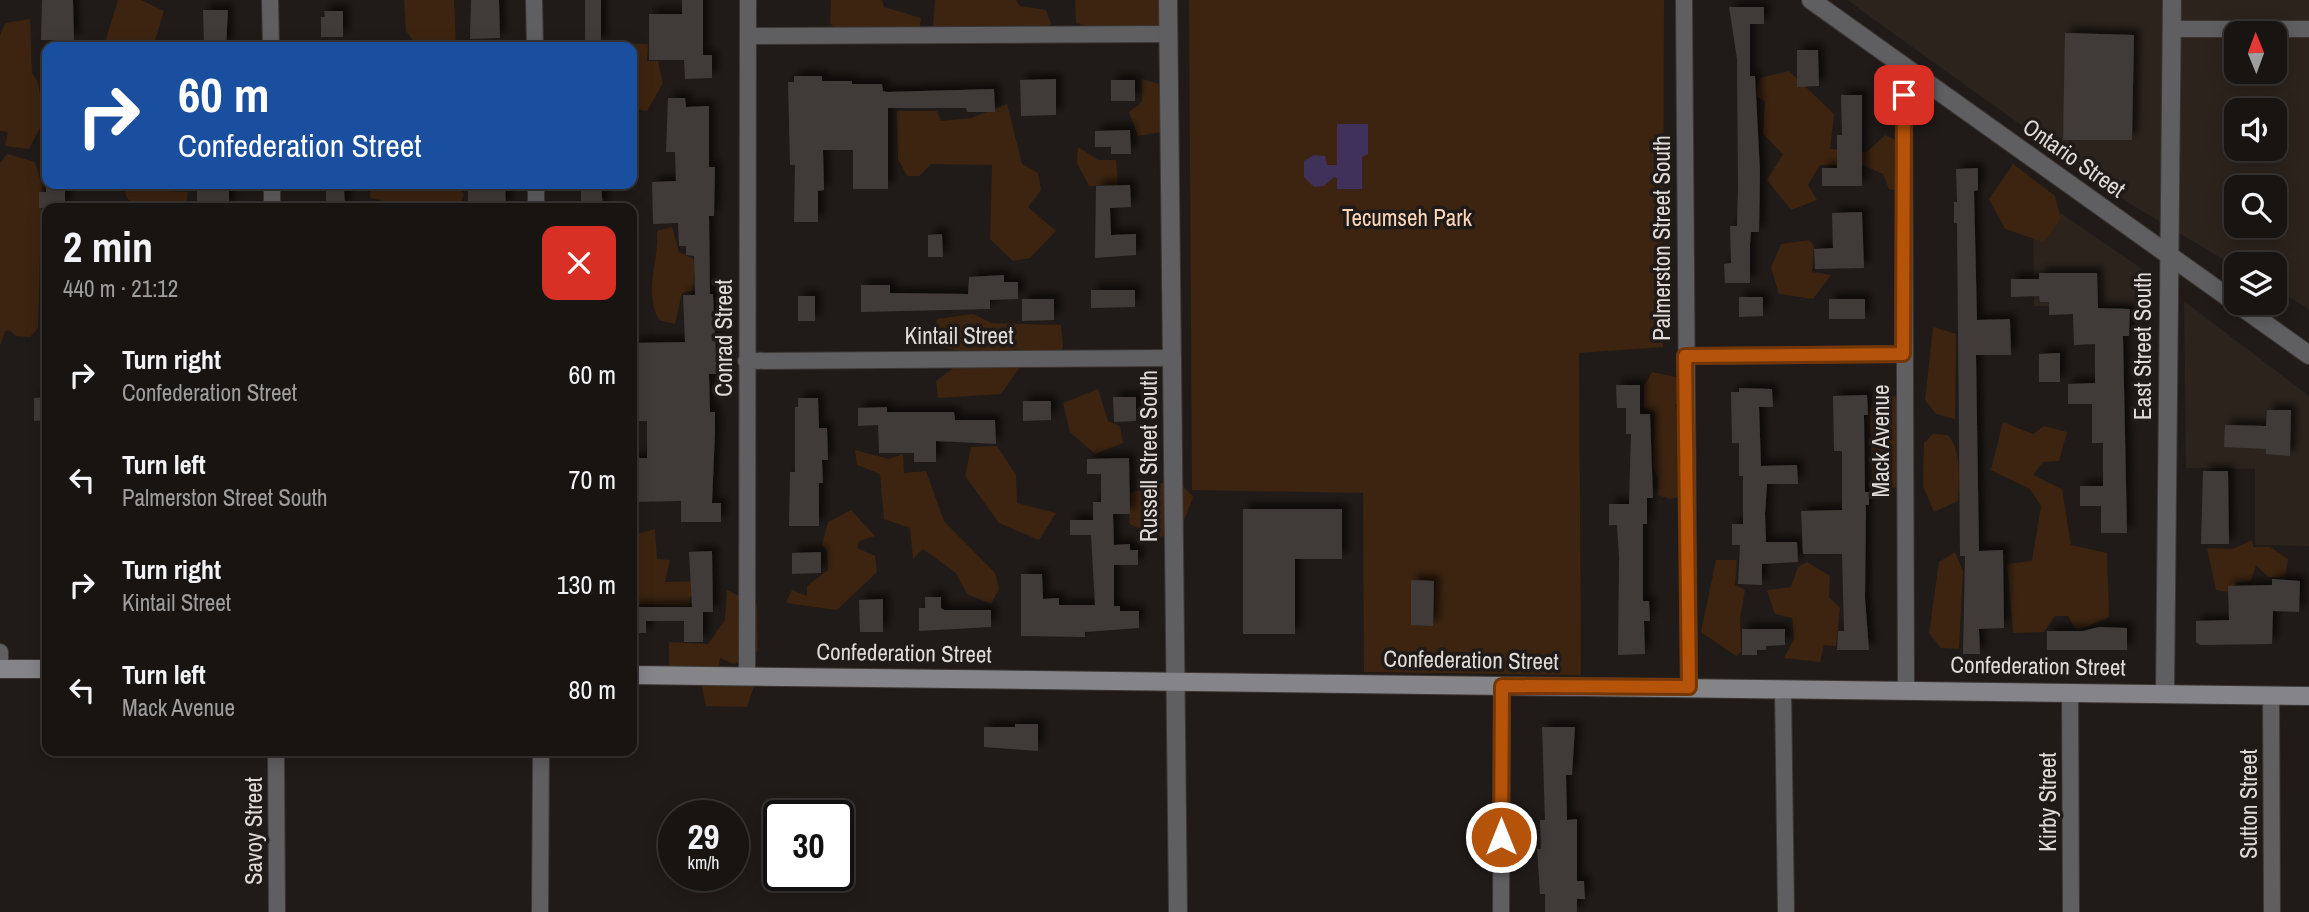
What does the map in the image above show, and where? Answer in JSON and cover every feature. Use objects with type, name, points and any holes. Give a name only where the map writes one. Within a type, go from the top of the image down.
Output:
[{"type":"main road","points":[[0,669],[42,670]]},
{"type":"main road","name":"Confederation Street","points":[[637,675],[2309,695]]},
{"type":"street","points":[[270,0],[271,42]]},
{"type":"street","points":[[534,0],[535,42]]},
{"type":"street","name":"Conrad Street","points":[[747,676],[748,0]]},
{"type":"street","name":"Russell Street South","points":[[1168,0],[1178,912]]},
{"type":"street","name":"Palmerston Street South","points":[[1685,0],[1689,687]]},
{"type":"street","name":"Ontario Street","points":[[1811,0],[2307,353]]},
{"type":"street","name":"East Street South","points":[[2165,692],[2172,0]]},
{"type":"street","points":[[2172,29],[2309,29]]},
{"type":"street","points":[[749,36],[1168,34]]},
{"type":"street","name":"Mack Avenue","points":[[1904,67],[1906,689]]},
{"type":"street","points":[[1685,356],[1903,354]]},
{"type":"street","name":"Kintail Street","points":[[746,361],[1173,358]]},
{"type":"street","points":[[0,652],[0,669]]},
{"type":"street","points":[[1501,912],[1502,686]]},
{"type":"street","points":[[1783,689],[1786,912]]},
{"type":"street","name":"Kirby Street","points":[[2070,692],[2071,912]]},
{"type":"street","name":"Sutton Street","points":[[2271,695],[2272,912]]},
{"type":"street","name":"Savoy Street","points":[[276,756],[276,912]]},
{"type":"street","points":[[540,912],[541,756]]},
{"type":"shaded area","points":[[1847,0],[2309,0],[2309,309],[2287,296],[2287,252],[2224,252],[2224,260],[2132,205]]},
{"type":"shaded area","points":[[1337,124],[1368,124],[1368,154],[1362,157],[1362,189],[1337,189],[1337,178],[1334,177],[1324,186],[1314,187],[1304,177],[1304,161],[1314,155],[1325,156],[1327,165],[1337,165]]},
{"type":"shaded area","points":[[2033,194],[2152,276],[2152,306],[2034,306]]},
{"type":"shaded area","points":[[2184,301],[2309,396],[2309,546],[2255,545],[2255,469],[2186,468]]},
{"type":"green space","points":[[118,0],[141,0],[164,11],[155,42],[105,42]]},
{"type":"green space","points":[[404,0],[454,0],[456,42],[414,42],[406,31]]},
{"type":"green space","points":[[831,0],[882,0],[884,7],[921,18],[919,33],[837,31],[830,23]]},
{"type":"green space","points":[[935,0],[1016,0],[1020,6],[1046,10],[1051,24],[1040,30],[1017,26],[1003,32],[943,30],[933,26]]},
{"type":"green space","points":[[1075,0],[1166,0],[1164,26],[1102,30],[1076,23]]},
{"type":"green space","name":"Tecumseh Park","points":[[1189,0],[1664,0],[1663,347],[1579,353],[1581,675],[1364,672],[1363,493],[1192,490]]},
{"type":"green space","points":[[30,19],[32,73],[38,82],[42,124],[29,149],[5,146],[8,132],[0,131],[0,36],[5,23]]},
{"type":"green space","points":[[637,44],[648,44],[647,61],[658,61],[663,83],[647,111],[637,109]]},
{"type":"green space","points":[[1789,71],[1834,114],[1830,149],[1867,152],[1885,135],[1906,145],[1898,191],[1889,189],[1883,174],[1863,165],[1820,165],[1808,185],[1817,200],[1791,210],[1767,180],[1783,154],[1763,134],[1765,102],[1755,95],[1760,78]]},
{"type":"green space","points":[[1142,79],[1167,86],[1168,131],[1138,136],[1129,112],[1142,102]]},
{"type":"green space","points":[[1007,104],[1022,164],[1038,173],[1041,190],[1028,207],[1056,231],[1030,258],[1013,261],[990,239],[992,165],[931,164],[919,176],[907,176],[898,159],[897,111],[937,111],[941,121],[971,118]]},
{"type":"green space","points":[[1078,147],[1098,160],[1116,160],[1118,185],[1089,186],[1077,163]]},
{"type":"green space","points":[[7,154],[35,162],[42,185],[38,328],[30,337],[16,336],[9,330],[5,331],[0,346],[0,163]]},
{"type":"green space","points":[[2013,164],[2055,196],[2061,219],[2044,242],[2005,229],[1989,199]]},
{"type":"green space","points":[[125,189],[188,192],[187,203],[130,203]]},
{"type":"green space","points":[[371,189],[460,189],[464,195],[460,203],[382,203],[380,200],[370,198]]},
{"type":"green space","points":[[672,227],[679,252],[695,260],[693,291],[682,293],[675,324],[659,320],[652,298],[657,231]]},
{"type":"green space","points":[[1809,240],[1814,246],[1812,272],[1831,275],[1813,299],[1779,294],[1771,268],[1781,244]]},
{"type":"green space","points":[[973,314],[992,323],[1061,325],[1063,347],[1052,363],[1033,352],[1014,349],[1020,367],[1001,394],[938,398],[936,381],[960,363],[960,351],[933,345],[937,319]]},
{"type":"green space","points":[[1933,327],[1956,334],[1955,419],[1936,414],[1925,400]]},
{"type":"green space","points":[[1652,372],[1690,380],[1689,395],[1675,405],[1677,411],[1692,418],[1683,496],[1670,499],[1658,495],[1658,477],[1653,467],[1655,413],[1644,407],[1644,386]]},
{"type":"green space","points":[[1098,389],[1108,421],[1120,426],[1123,443],[1095,454],[1070,432],[1063,403]]},
{"type":"green space","points":[[1873,392],[1901,398],[1897,426],[1911,433],[1901,488],[1872,486],[1870,415]]},
{"type":"green space","points":[[2003,422],[2033,434],[2044,426],[2067,432],[2059,461],[2043,462],[2033,475],[2062,489],[2071,545],[2107,553],[2109,617],[2077,631],[2068,616],[2055,616],[2044,632],[2013,633],[2007,564],[2032,561],[2041,506],[2030,489],[1991,470]]},
{"type":"green space","points":[[1933,434],[1948,435],[1956,450],[1959,475],[1958,501],[1934,512],[1923,486],[1924,443]]},
{"type":"green space","points":[[997,446],[1016,475],[1017,503],[1056,513],[1039,540],[999,523],[965,476],[971,447]]},
{"type":"green space","points":[[855,450],[889,459],[903,454],[904,473],[926,471],[944,521],[995,573],[999,589],[991,604],[967,594],[956,573],[923,549],[913,559],[910,528],[884,519],[880,474],[857,465]]},
{"type":"green space","points":[[1161,483],[1182,485],[1193,497],[1180,531],[1157,538],[1130,524],[1127,494]]},
{"type":"green space","points":[[851,510],[875,536],[859,541],[857,548],[875,556],[877,572],[837,610],[786,603],[792,590],[807,596],[807,586],[828,570],[827,551],[822,545],[828,522]]},
{"type":"green space","points":[[655,529],[657,559],[670,560],[665,582],[704,581],[706,595],[690,596],[690,606],[637,604],[637,534]]},
{"type":"green space","points":[[2252,540],[2254,547],[2270,547],[2288,559],[2285,577],[2268,577],[2256,565],[2251,581],[2236,583],[2235,593],[2216,590],[2207,548],[2233,549]]},
{"type":"green space","points":[[1955,552],[1963,571],[1959,649],[1941,648],[1929,633],[1939,562]]},
{"type":"green space","points":[[1716,560],[1737,560],[1735,585],[1745,590],[1740,618],[1741,652],[1736,656],[1701,632]]},
{"type":"green space","points":[[1807,562],[1830,576],[1829,597],[1840,608],[1836,646],[1824,645],[1820,662],[1784,658],[1794,639],[1792,618],[1775,614],[1767,590],[1791,587],[1798,567]]},
{"type":"green space","points":[[727,590],[757,605],[758,651],[734,664],[720,658],[718,670],[755,683],[747,707],[706,706],[699,672],[669,667],[669,642],[708,644],[725,620]]},
{"type":"building","points":[[42,0],[73,0],[74,40],[41,40]]},
{"type":"building","points":[[471,0],[499,0],[500,38],[470,39]]},
{"type":"building","points":[[585,0],[601,0],[601,42],[585,42]]},
{"type":"building","points":[[682,0],[703,0],[703,55],[712,55],[712,78],[685,79],[684,60],[649,60],[649,14],[682,14]]},
{"type":"building","points":[[1729,7],[1764,7],[1764,24],[1750,24],[1750,76],[1755,76],[1760,172],[1759,232],[1751,232],[1750,283],[1725,283],[1724,264],[1731,263],[1730,226],[1737,226],[1738,187],[1737,59]]},
{"type":"building","points":[[203,10],[228,10],[226,42],[204,42]]},
{"type":"building","points":[[324,11],[343,11],[343,37],[321,37],[321,17],[325,17]]},
{"type":"building","points":[[2065,33],[2134,35],[2132,140],[2063,140]]},
{"type":"building","points":[[1797,50],[1818,50],[1819,86],[1797,87]]},
{"type":"building","points":[[794,76],[822,76],[822,81],[852,81],[852,84],[882,84],[883,91],[887,92],[994,89],[995,112],[967,112],[966,108],[888,108],[888,189],[853,189],[853,150],[823,150],[824,190],[818,191],[818,222],[794,222],[795,165],[790,165],[788,82],[794,82]]},
{"type":"building","points":[[1056,79],[1056,115],[1021,116],[1020,80]]},
{"type":"building","points":[[1111,80],[1135,80],[1135,101],[1111,101]]},
{"type":"building","points":[[1841,95],[1862,95],[1862,186],[1822,186],[1822,168],[1837,168],[1837,135],[1842,135]]},
{"type":"building","points":[[668,98],[685,98],[686,107],[709,106],[709,167],[715,167],[714,216],[709,216],[710,294],[713,294],[717,374],[709,374],[710,412],[715,412],[712,503],[721,503],[721,522],[681,522],[681,501],[637,502],[637,458],[647,458],[647,421],[637,421],[637,343],[685,342],[683,295],[695,295],[694,256],[686,255],[686,246],[679,246],[678,223],[653,224],[652,182],[676,181],[675,152],[666,152]]},
{"type":"building","points":[[1130,130],[1131,154],[1111,154],[1111,147],[1095,147],[1095,131]]},
{"type":"building","points":[[1978,168],[1978,190],[1974,191],[1977,320],[2010,319],[2011,355],[1976,355],[1979,551],[2003,550],[2004,628],[1979,629],[1980,654],[1963,654],[1965,556],[1960,556],[1957,223],[1954,223],[1954,202],[1957,202],[1956,169]]},
{"type":"building","points":[[1130,185],[1131,207],[1110,208],[1111,235],[1136,234],[1136,255],[1095,258],[1096,186]]},
{"type":"building","points":[[46,189],[65,189],[65,203],[42,203],[42,208],[39,208],[39,192],[46,192]]},
{"type":"building","points":[[326,189],[344,189],[345,203],[326,203]]},
{"type":"building","points":[[468,189],[505,189],[506,203],[468,203]]},
{"type":"building","points":[[581,189],[601,189],[603,203],[581,203]]},
{"type":"building","points":[[229,190],[229,203],[197,203],[197,191]]},
{"type":"building","points":[[1862,212],[1864,268],[1815,269],[1814,249],[1833,248],[1832,213]]},
{"type":"building","points":[[942,234],[943,257],[928,257],[928,235]]},
{"type":"building","points":[[2039,273],[2097,273],[2098,308],[2130,309],[2129,336],[2123,336],[2127,533],[2101,533],[2101,506],[2080,506],[2080,486],[2103,486],[2103,443],[2092,443],[2092,404],[2068,404],[2068,384],[2095,383],[2095,344],[2074,345],[2073,314],[2049,315],[2049,302],[2040,302],[2039,296],[2011,297],[2011,279],[2039,279]]},
{"type":"building","points":[[1004,275],[1004,282],[1018,282],[1018,299],[990,300],[990,309],[861,312],[861,285],[890,285],[890,293],[968,294],[969,277]]},
{"type":"building","points":[[1091,290],[1135,290],[1135,307],[1091,308]]},
{"type":"building","points":[[798,296],[815,296],[815,321],[798,321]]},
{"type":"building","points":[[1739,297],[1763,297],[1763,316],[1739,317]]},
{"type":"building","points":[[1022,299],[1054,299],[1054,320],[1022,321]]},
{"type":"building","points":[[1829,299],[1865,299],[1865,319],[1829,319]]},
{"type":"building","points":[[2060,353],[2060,382],[2039,382],[2039,354]]},
{"type":"building","points":[[1616,385],[1640,385],[1640,414],[1650,414],[1653,498],[1647,498],[1647,524],[1643,524],[1643,601],[1649,601],[1650,621],[1644,621],[1645,654],[1618,655],[1619,557],[1617,525],[1609,525],[1609,504],[1629,504],[1631,434],[1626,434],[1626,408],[1617,408]]},
{"type":"building","points":[[1739,388],[1772,389],[1773,407],[1759,407],[1761,466],[1797,465],[1798,484],[1767,484],[1765,514],[1766,542],[1797,542],[1798,562],[1762,564],[1762,585],[1738,584],[1740,545],[1732,545],[1732,524],[1743,524],[1743,476],[1739,476],[1739,443],[1732,443],[1731,392],[1739,392]]},
{"type":"building","points":[[1867,395],[1868,415],[1864,415],[1865,492],[1869,492],[1869,505],[1866,505],[1865,598],[1869,650],[1837,650],[1838,631],[1844,631],[1842,554],[1803,554],[1801,511],[1842,510],[1842,451],[1834,451],[1833,396]]},
{"type":"building","points":[[42,397],[42,420],[34,421],[34,398]]},
{"type":"building","points":[[1113,397],[1136,397],[1136,421],[1114,422]]},
{"type":"building","points":[[798,398],[818,398],[819,428],[827,428],[828,460],[822,460],[819,526],[789,526],[790,472],[795,472],[795,407],[798,407]]},
{"type":"building","points":[[1023,401],[1051,401],[1051,420],[1023,421]]},
{"type":"building","points":[[887,407],[887,412],[954,412],[955,420],[995,420],[996,444],[936,441],[936,462],[914,462],[914,453],[879,453],[878,425],[858,426],[858,408]]},
{"type":"building","points":[[2267,410],[2291,410],[2290,456],[2266,454],[2266,449],[2224,447],[2225,425],[2266,426]]},
{"type":"building","points":[[1129,458],[1130,514],[1113,514],[1114,545],[1130,544],[1130,550],[1138,550],[1138,565],[1114,565],[1114,606],[1120,606],[1120,611],[1139,611],[1139,628],[1085,632],[1085,637],[1021,636],[1021,574],[1042,574],[1043,599],[1059,598],[1059,605],[1095,605],[1091,535],[1070,535],[1070,520],[1093,520],[1093,502],[1101,502],[1101,474],[1087,474],[1087,459]]},
{"type":"building","points":[[2203,471],[2228,471],[2229,544],[2201,544]]},
{"type":"building","points":[[1243,509],[1342,509],[1342,559],[1295,559],[1295,634],[1243,634]]},
{"type":"building","points":[[712,551],[713,612],[703,612],[703,642],[684,642],[684,621],[646,621],[646,633],[637,633],[637,607],[692,607],[689,552]]},
{"type":"building","points":[[821,552],[821,573],[792,574],[792,553]]},
{"type":"building","points":[[2272,579],[2300,581],[2299,612],[2273,611],[2272,644],[2200,645],[2196,642],[2196,621],[2229,620],[2228,586],[2272,585]]},
{"type":"building","points":[[1411,580],[1434,581],[1433,626],[1411,625]]},
{"type":"building","points":[[925,597],[941,597],[941,608],[944,610],[991,610],[991,627],[919,631],[919,608],[925,608]]},
{"type":"building","points":[[883,599],[883,632],[860,632],[859,600]]},
{"type":"building","points":[[2099,627],[2127,628],[2127,650],[2047,650],[2047,631],[2083,631]]},
{"type":"building","points":[[1742,629],[1785,629],[1785,645],[1766,646],[1766,650],[1757,650],[1757,655],[1742,655]]},
{"type":"building","points":[[1015,724],[1038,724],[1038,751],[984,747],[984,727],[1015,727]]},
{"type":"building","points":[[1542,727],[1575,727],[1572,775],[1566,775],[1567,820],[1577,819],[1577,881],[1584,881],[1585,899],[1577,899],[1577,912],[1545,912],[1545,894],[1540,894],[1537,849],[1541,849],[1540,820],[1545,820]]},
{"type":"route","points":[[1501,837],[1502,686],[1689,687],[1685,356],[1903,354],[1904,95]]}]
